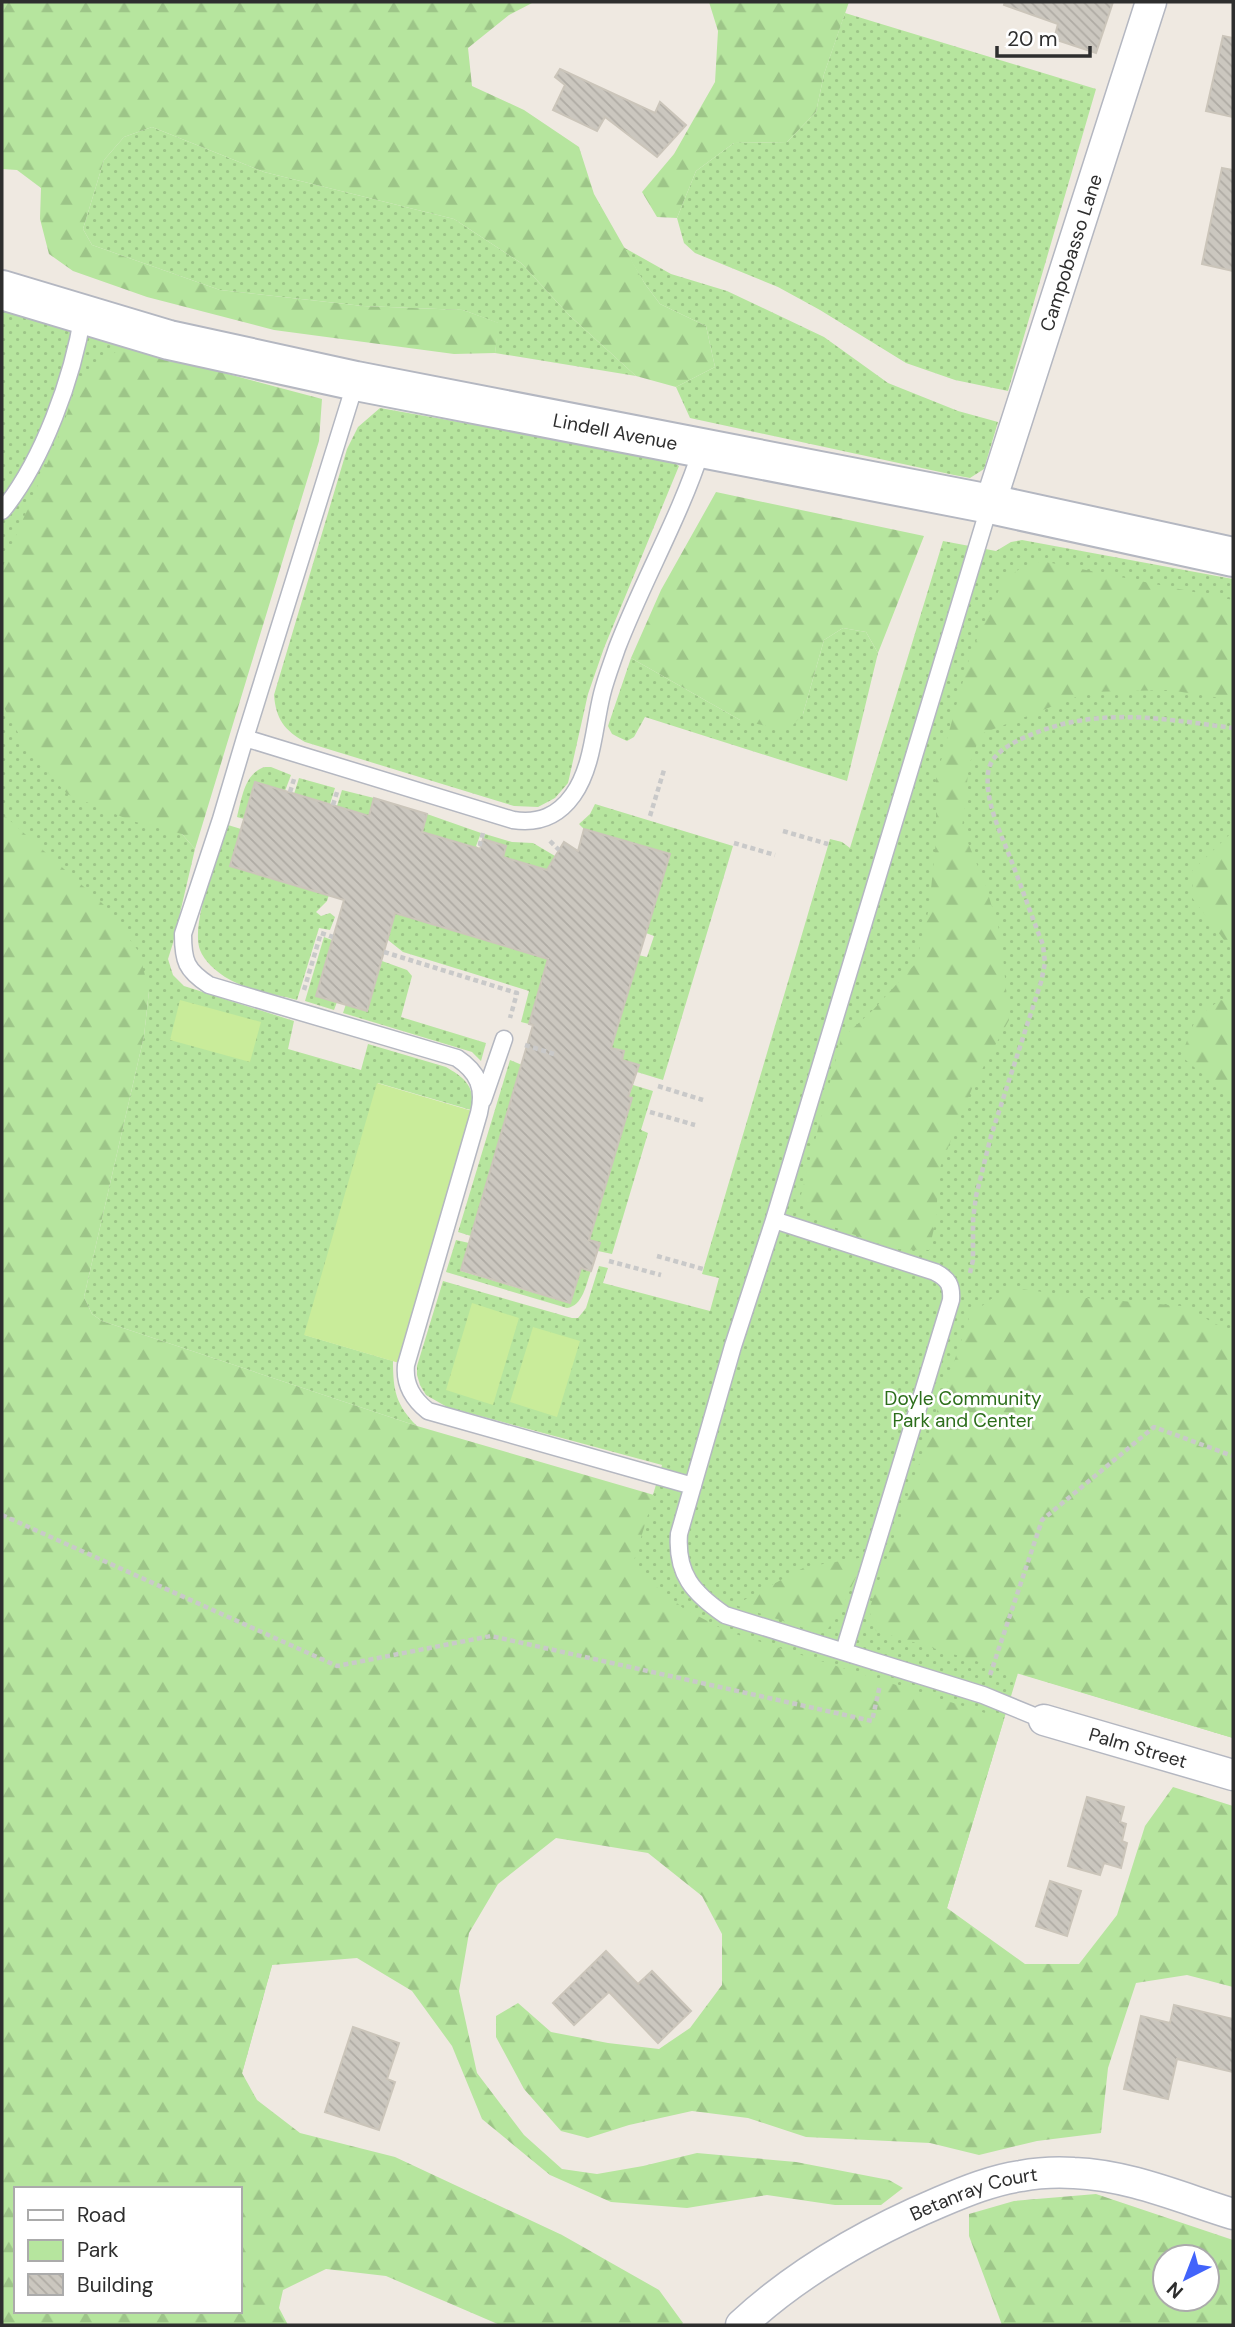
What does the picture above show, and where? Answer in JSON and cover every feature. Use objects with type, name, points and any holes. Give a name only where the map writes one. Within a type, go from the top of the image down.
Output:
[{"type":"street","name":"Campobasso Lane","points":[[990,504],[1151,2]]},
{"type":"street","name":"Lindell Avenue","points":[[2,290],[169,340],[356,381],[990,504],[1233,557]]},
{"type":"street","name":"Palm Street","points":[[1044,1720],[1233,1775]]},
{"type":"street","name":"Betanray Court","points":[[741,2325],[766,2302],[842,2251],[908,2216],[974,2188],[1021,2176],[1073,2173],[1123,2178],[1233,2214]]},
{"type":"lane","points":[[2,510],[24,478],[59,403],[78,348],[83,314]]},
{"type":"lane","points":[[356,381],[222,818],[183,934],[183,953],[189,970],[209,985],[457,1058],[472,1069],[478,1078],[482,1101],[479,1113],[406,1365],[405,1374],[411,1394],[417,1402],[428,1410],[693,1486]]},
{"type":"lane","points":[[245,738],[513,820],[530,822],[563,807],[571,798],[584,772],[617,647],[681,506],[702,448]]},
{"type":"lane","points":[[990,504],[774,1220],[733,1346],[680,1534],[678,1553],[682,1571],[693,1588],[708,1604],[725,1615],[982,1695],[1044,1720]]},
{"type":"lane","points":[[479,1113],[504,1039]]},
{"type":"lane","points":[[774,1220],[935,1272],[945,1277],[951,1288],[951,1300],[844,1651]]},
{"type":"path","points":[[951,1292],[965,1282],[972,1269],[976,1196],[991,1136],[1045,963],[1043,945],[990,801],[988,770],[993,758],[1007,746],[1035,733],[1076,720],[1118,716],[1233,728]]},
{"type":"path","points":[[650,816],[664,770]]},
{"type":"path","points":[[783,831],[828,844]]},
{"type":"path","points":[[734,843],[775,855]]},
{"type":"path","points":[[298,1011],[321,933],[333,937]]},
{"type":"path","points":[[384,952],[517,993],[504,1039],[554,1054]]},
{"type":"path","points":[[658,1086],[703,1100]]},
{"type":"path","points":[[650,1112],[695,1125]]},
{"type":"path","points":[[657,1256],[703,1269]]},
{"type":"path","points":[[609,1261],[661,1275]]},
{"type":"path","points":[[982,1695],[1042,1520],[1154,1427],[1233,1456]]},
{"type":"path","points":[[2,1515],[337,1666],[491,1636],[872,1721],[884,1665]]},
{"type":"green space","points":[[2,2],[534,2],[509,15],[468,48],[472,86],[524,110],[579,147],[594,194],[645,284],[660,304],[706,326],[715,367],[676,387],[636,376],[570,316],[521,263],[454,219],[264,172],[152,127],[124,137],[104,160],[83,229],[92,245],[220,290],[363,306],[463,310],[499,323],[495,353],[454,354],[274,330],[147,297],[73,271],[49,254],[40,219],[41,188],[17,170],[2,169]]},
{"type":"green space","points":[[709,2],[849,2],[824,74],[816,112],[787,142],[734,143],[696,171],[677,218],[657,217],[642,192],[674,154],[715,82],[718,31]]},
{"type":"green space","points":[[845,13],[1096,89],[1008,391],[955,380],[906,363],[778,287],[695,253],[684,243],[677,218],[696,171],[734,143],[787,142],[816,112],[824,74]]},
{"type":"green space","points":[[152,127],[264,172],[454,219],[521,263],[570,316],[636,376],[495,353],[498,323],[463,310],[363,306],[220,290],[92,245],[83,229],[104,160],[124,137]]},
{"type":"green space","points":[[623,247],[671,274],[727,291],[824,337],[888,383],[958,411],[998,422],[984,469],[970,478],[690,418],[676,387],[715,367],[706,326],[660,304]]},
{"type":"green space","points":[[2,310],[285,390],[182,834],[195,849],[168,959],[173,975],[184,986],[294,1021],[288,1049],[361,1070],[368,1044],[446,1067],[468,1084],[472,1095],[471,1110],[378,1083],[305,1335],[393,1361],[397,1397],[404,1411],[417,1426],[102,1321],[92,1314],[84,1297],[144,1036],[149,991],[2,1188]]},
{"type":"green space","points":[[123,346],[322,399],[319,441],[195,849],[182,834],[132,821],[67,794],[27,749],[2,704],[2,568],[62,429],[74,392],[92,371]]},
{"type":"green space","points":[[380,408],[669,459],[679,466],[604,648],[588,694],[568,783],[555,798],[538,807],[514,806],[305,742],[286,728],[279,717],[274,695],[347,449],[358,427]]},
{"type":"green space","points":[[716,492],[924,536],[878,653],[866,632],[843,628],[824,640],[803,714],[793,725],[779,729],[740,720],[631,658],[661,590]]},
{"type":"green space","name":"Doyle Community Park and Center","points":[[1022,540],[1233,579],[1233,1738],[1018,1673],[947,1908],[339,1724],[211,2187],[14,2187],[14,2313],[2,2325],[2,1328],[631,1567],[662,1465],[447,1407],[426,1395],[420,1385],[417,1366],[443,1281],[578,1318],[586,1308],[599,1266],[608,1268],[603,1283],[710,1311],[719,1278],[702,1274],[830,839],[842,842],[850,848],[943,541],[996,551],[1011,542]]},
{"type":"green space","points":[[1042,561],[1233,600],[1233,700],[1169,690],[1089,692],[981,734],[969,765],[962,828],[985,884],[1001,936],[1009,1020],[973,1086],[939,1170],[936,1220],[929,1250],[893,1249],[823,1223],[801,1195],[841,1039],[873,1010],[916,963],[929,908],[936,841],[936,779],[971,652],[1003,581],[1022,567]]},
{"type":"green space","points":[[843,628],[866,632],[878,653],[847,781],[645,717],[634,737],[627,741],[612,734],[608,726],[631,658],[740,720],[803,714],[824,640]]},
{"type":"green space","points":[[265,767],[291,775],[285,791],[255,782],[244,819],[237,817],[248,781],[258,770]]},
{"type":"green space","points":[[299,778],[335,788],[330,804],[294,794]]},
{"type":"green space","points":[[342,790],[374,798],[369,816],[337,806]]},
{"type":"green space","points":[[595,804],[733,846],[663,1080],[637,1072],[638,1065],[622,1060],[624,1051],[611,1048],[638,955],[647,957],[654,936],[646,933],[669,854],[584,829],[579,824],[590,814]]},
{"type":"green space","points":[[427,814],[481,833],[476,846],[480,849],[422,832]]},
{"type":"green space","points":[[2,816],[103,904],[139,952],[149,991],[144,1036],[84,1297],[92,1314],[102,1321],[417,1426],[654,1495],[632,1567],[683,1608],[726,1631],[1004,1719],[947,1908],[1025,1964],[1079,1964],[1117,1915],[1145,1826],[1173,1787],[1233,1806],[1233,1987],[1187,1975],[1136,1983],[1108,2068],[1101,2133],[1037,2141],[979,2155],[930,2143],[806,2137],[748,2118],[692,2111],[629,2125],[588,2138],[561,2131],[524,2089],[496,2037],[496,2016],[518,2003],[551,2032],[659,2049],[690,2028],[722,1985],[722,1934],[702,1896],[648,1853],[556,1838],[498,1884],[469,1933],[459,1991],[477,2073],[524,2135],[562,2169],[597,2174],[697,2153],[796,2162],[889,2180],[903,2188],[881,2205],[835,2205],[767,2195],[687,2208],[611,2202],[550,2175],[482,2119],[452,2046],[412,1991],[357,1958],[272,1965],[242,2073],[257,2100],[300,2133],[395,2157],[562,2235],[659,2290],[683,2323],[500,2325],[386,2276],[326,2269],[283,2290],[279,2308],[288,2325],[2,2325]]},
{"type":"green space","points":[[228,825],[241,829],[230,866],[329,895],[316,912],[321,916],[330,913],[335,917],[330,930],[319,928],[297,1000],[233,981],[211,965],[200,950],[198,938],[202,906]]},
{"type":"green space","points":[[485,834],[512,842],[533,843],[555,856],[547,870],[503,857],[506,846],[483,839]]},
{"type":"green space","points":[[1233,834],[1233,942],[1224,940],[1193,899],[1192,871]]},
{"type":"green space","points":[[395,913],[548,959],[529,1024],[521,1022],[529,991],[403,952],[388,940]]},
{"type":"green space","points":[[324,937],[332,940],[316,995],[337,1002],[334,1010],[305,1001]]},
{"type":"green space","points":[[382,961],[407,970],[412,976],[401,1017],[486,1043],[481,1061],[472,1052],[343,1013],[346,1004],[367,1010]]},
{"type":"green space","points":[[180,1000],[261,1022],[250,1062],[170,1040]]},
{"type":"green space","points":[[1220,1000],[1233,1002],[1233,1100],[1181,1056],[1196,1018]]},
{"type":"green space","points":[[510,1060],[522,1065],[471,1236],[458,1232]]},
{"type":"green space","points":[[377,1083],[479,1113],[406,1365],[304,1335]]},
{"type":"green space","points":[[633,1085],[653,1091],[641,1130],[648,1133],[612,1254],[598,1251],[600,1243],[589,1240],[631,1099],[613,1093],[615,1088],[630,1093]]},
{"type":"green space","points":[[456,1240],[469,1243],[461,1271],[569,1303],[581,1268],[591,1271],[580,1299],[567,1308],[446,1272]]},
{"type":"green space","points":[[1007,1287],[1086,1298],[1182,1306],[1233,1333],[1233,1738],[876,1631],[869,1610],[970,1315]]},
{"type":"green space","points":[[472,1303],[519,1318],[493,1405],[446,1390]]},
{"type":"green space","points":[[533,1327],[580,1341],[557,1417],[510,1402]]},
{"type":"green space","points":[[865,1557],[838,1616],[826,1631],[813,1631],[735,1605],[805,1567]]},
{"type":"green space","points":[[1096,2194],[1233,2240],[1233,2325],[1002,2325],[969,2236],[969,2214],[1014,2201]]},
{"type":"building","points":[[1005,2],[1113,2],[1096,53],[1054,39],[1058,24],[1004,5]]},
{"type":"building","points":[[1223,36],[1233,38],[1233,117],[1206,111]]},
{"type":"building","points":[[560,69],[655,113],[660,102],[686,125],[657,157],[605,117],[597,131],[553,110],[565,85],[555,77]]},
{"type":"building","points":[[1222,168],[1233,170],[1233,271],[1202,264]]},
{"type":"building","points":[[255,782],[369,816],[374,798],[427,814],[422,832],[480,849],[483,839],[506,846],[503,857],[547,870],[564,842],[578,851],[584,829],[670,854],[611,1048],[624,1051],[622,1060],[639,1065],[628,1097],[632,1098],[589,1240],[600,1243],[591,1271],[581,1268],[570,1303],[461,1270],[533,1025],[529,1024],[548,959],[395,913],[367,1011],[316,996],[344,900],[230,866]]},
{"type":"building","points":[[1087,1797],[1124,1807],[1120,1822],[1126,1824],[1122,1841],[1127,1843],[1121,1868],[1104,1863],[1100,1875],[1068,1866]]},
{"type":"building","points":[[1050,1881],[1081,1891],[1067,1936],[1036,1926]]},
{"type":"building","points":[[606,1951],[638,1984],[652,1971],[691,2011],[658,2043],[609,1992],[574,2025],[553,2003]]},
{"type":"building","points":[[1174,2005],[1233,2019],[1233,2072],[1177,2059],[1168,2099],[1124,2089],[1141,2016],[1170,2023]]},
{"type":"building","points":[[353,2027],[399,2043],[387,2079],[395,2082],[379,2130],[325,2112]]}]
